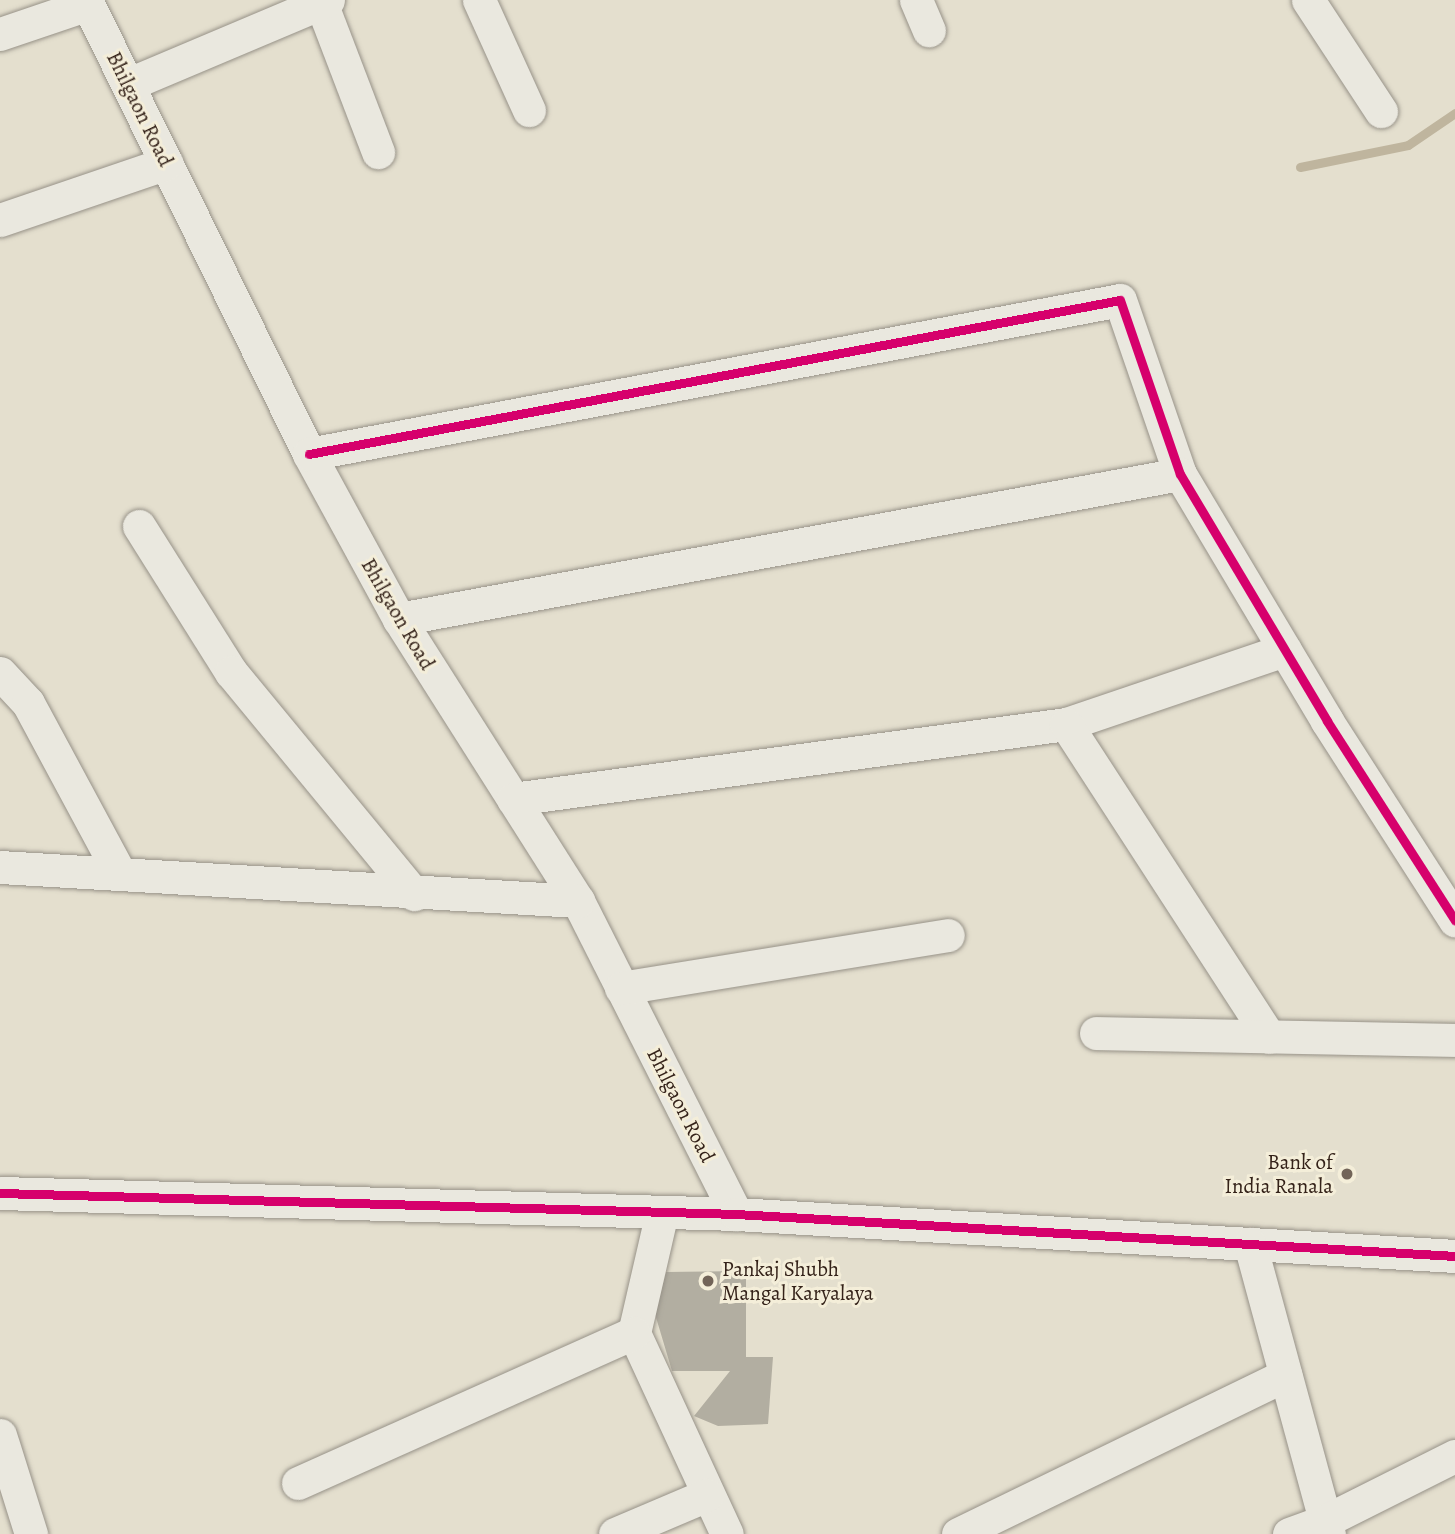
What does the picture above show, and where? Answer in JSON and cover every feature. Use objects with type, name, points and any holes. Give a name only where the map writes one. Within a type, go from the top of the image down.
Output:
[{"type":"street","points":[[479,0],[529,110]]},
{"type":"street","points":[[916,0],[929,30]]},
{"type":"street","points":[[1308,0],[1381,111]]},
{"type":"street","points":[[129,84],[323,1],[378,152]]},
{"type":"street","points":[[0,34],[87,2]]},
{"type":"street","name":"Bhilgaon Road","points":[[87,2],[309,454],[399,619],[578,901],[736,1214]]},
{"type":"street","points":[[0,220],[167,163]]},
{"type":"street","points":[[309,454],[1120,300],[1180,474],[1285,650],[1455,920]]},
{"type":"street","points":[[399,619],[1180,474]]},
{"type":"street","points":[[139,526],[231,672],[414,894]]},
{"type":"street","points":[[513,799],[1066,724],[1285,650]]},
{"type":"street","points":[[0,673],[28,703],[120,874]]},
{"type":"street","points":[[1066,724],[1269,1037]]},
{"type":"street","points":[[0,867],[414,894],[578,901]]},
{"type":"street","points":[[621,988],[948,935]]},
{"type":"street","points":[[1096,1033],[1455,1040]]},
{"type":"street","points":[[0,1193],[736,1214],[1455,1256]]},
{"type":"street","points":[[662,1212],[634,1334],[727,1534]]},
{"type":"street","points":[[1250,1244],[1327,1528]]},
{"type":"street","points":[[298,1483],[634,1334]]},
{"type":"street","points":[[958,1534],[1285,1375]]},
{"type":"street","points":[[0,1435],[31,1534]]},
{"type":"street","points":[[1289,1534],[1327,1528],[1455,1456]]},
{"type":"street","points":[[615,1534],[707,1495]]},
{"type":"building","points":[[746,1271],[746,1357],[773,1357],[768,1424],[718,1426],[694,1416],[730,1371],[672,1371],[655,1314],[666,1272]]},
{"type":"waterway","points":[[1300,167],[1408,145],[1455,113]]},
{"type":"cycle path","points":[[309,454],[1120,300],[1180,474],[1327,721],[1455,920]]},
{"type":"cycle path","points":[[0,1193],[736,1214],[1455,1256]]},
{"type":"place","name":"Bank of India Ranala","points":[[1347,1174]]},
{"type":"place","name":"Pankaj Shubh Mangal Karyalaya","points":[[708,1281]]}]
